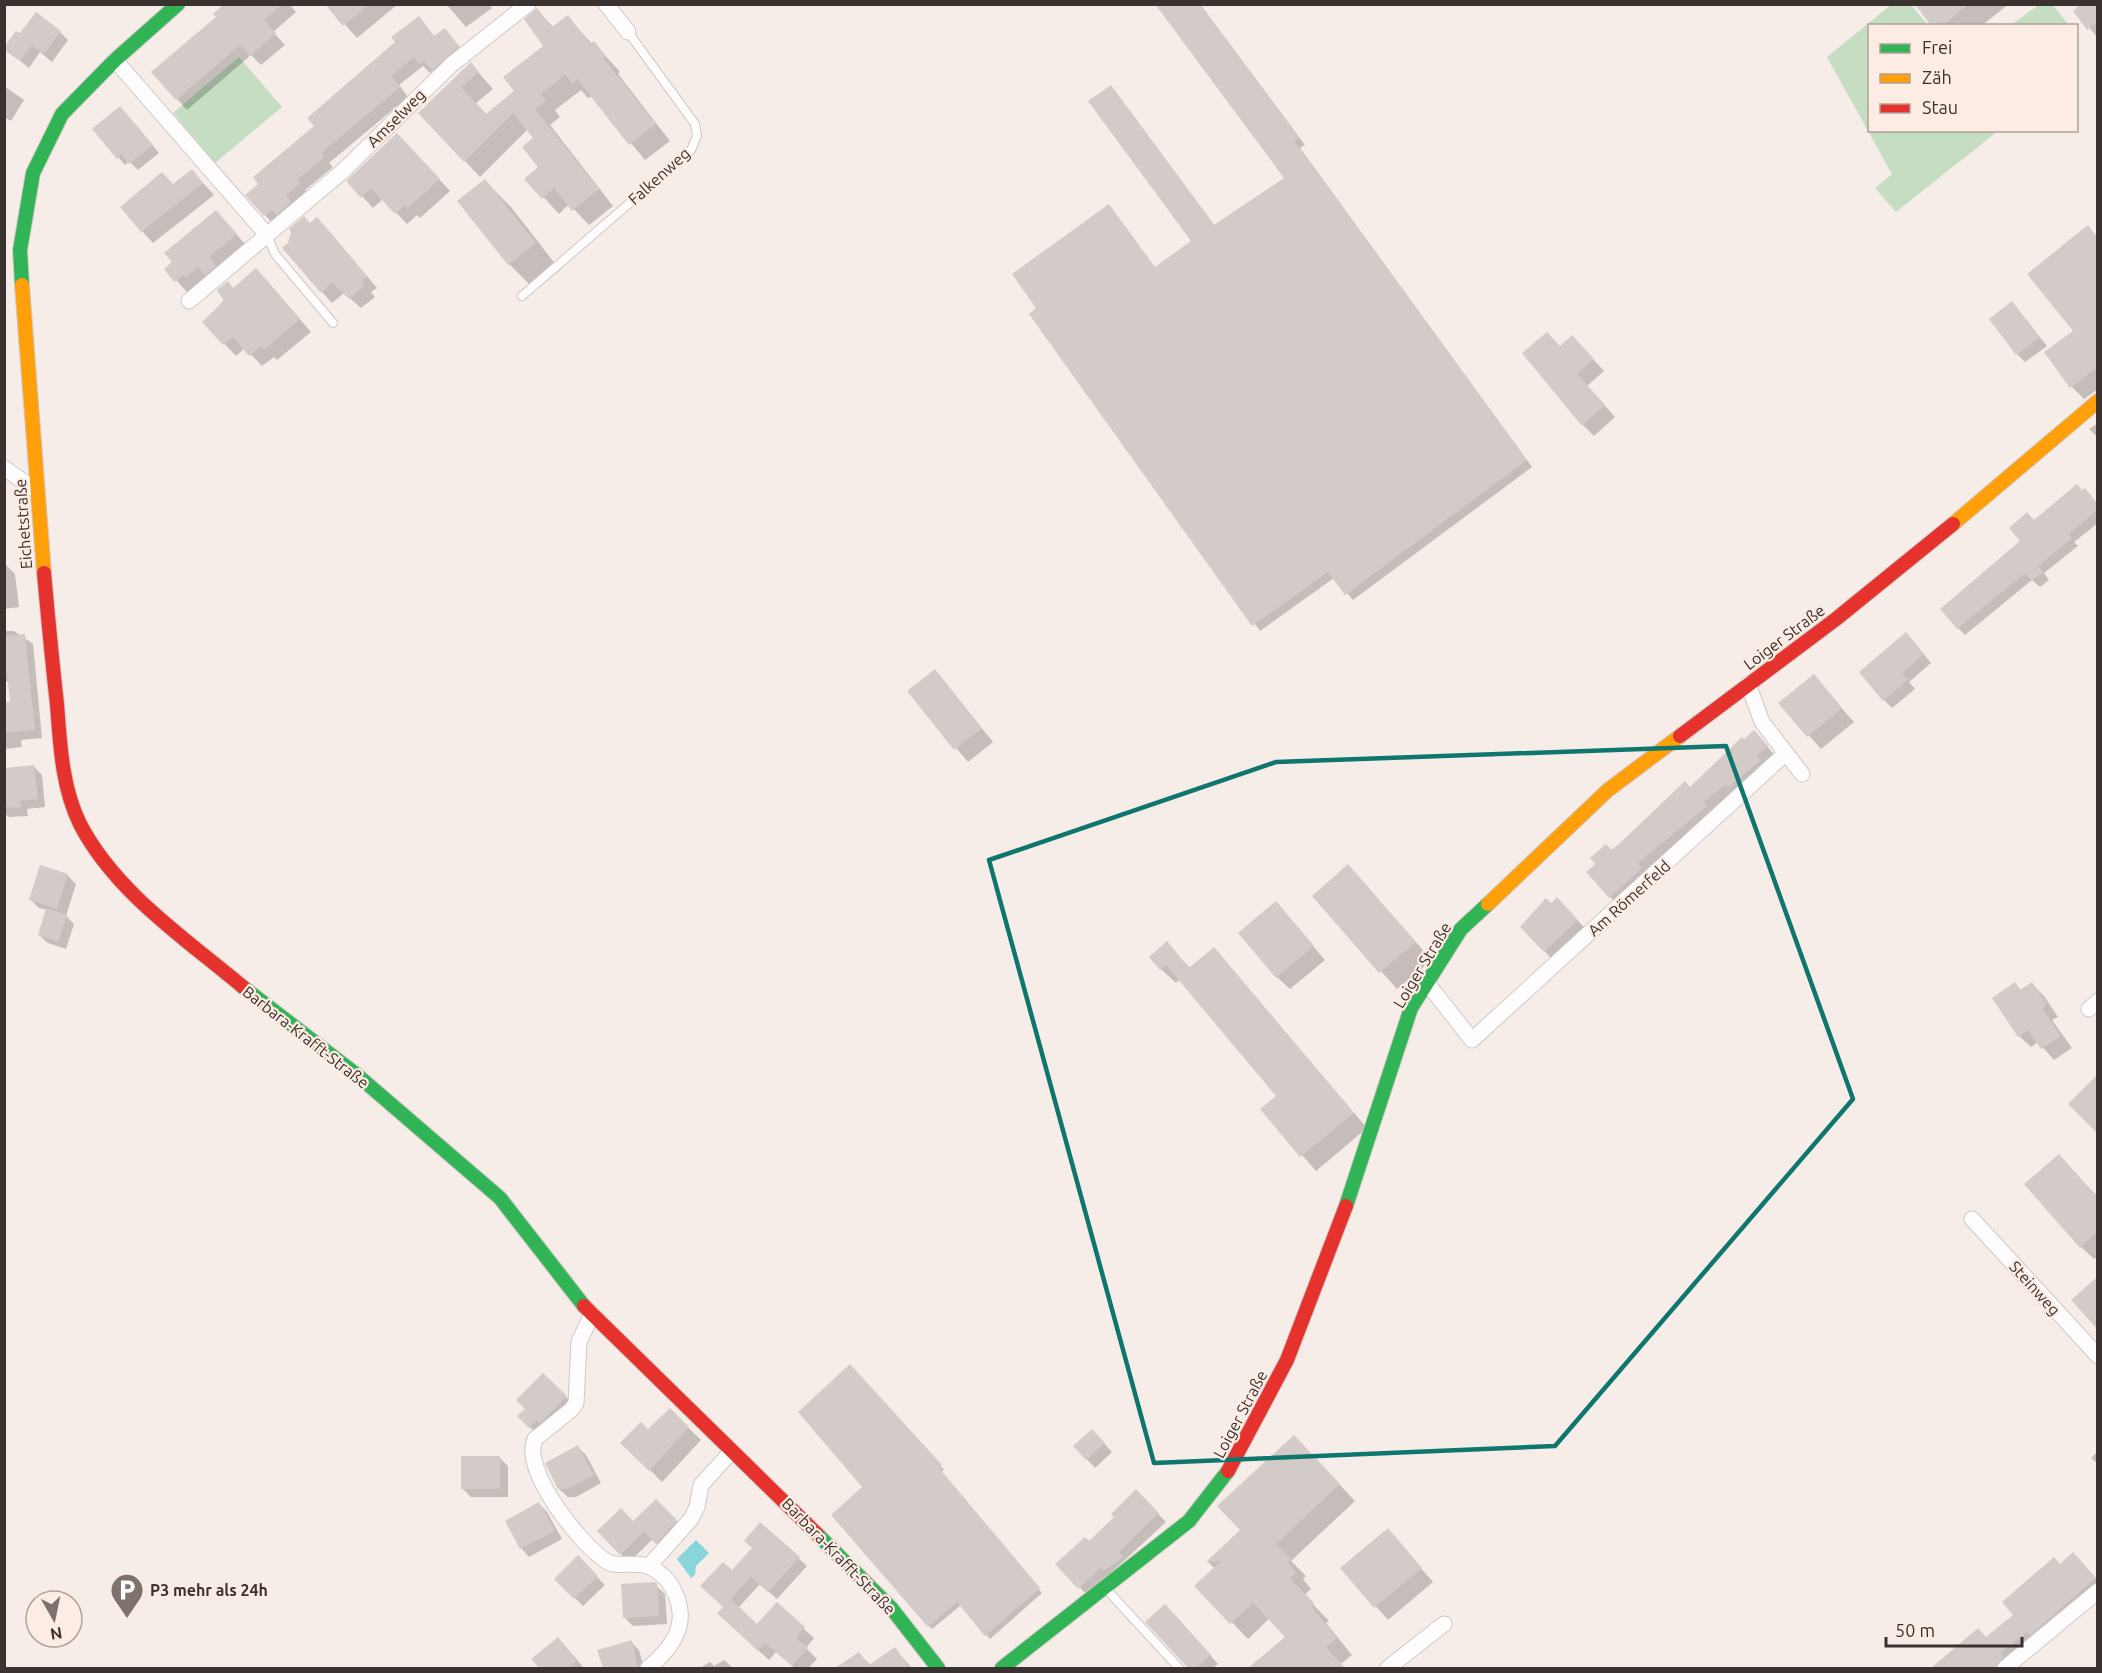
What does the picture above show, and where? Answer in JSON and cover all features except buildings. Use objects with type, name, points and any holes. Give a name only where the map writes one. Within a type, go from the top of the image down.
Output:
[{"type":"street","name":"Eichetstraße","points":[[60,739],[38,518],[20,250],[33,173],[62,114],[115,60],[178,4]]},
{"type":"street","name":"Amselweg","points":[[189,301],[344,170],[451,65],[528,4]]},
{"type":"street","points":[[606,4],[628,32]]},
{"type":"street","points":[[115,60],[267,235]]},
{"type":"street","name":"Loiger Straße","points":[[1005,1668],[1189,1521],[1227,1472],[1287,1360],[1338,1232],[1411,1008],[1461,929],[1608,790],[1929,545],[2097,401]]},
{"type":"street","points":[[4,468],[37,491]]},
{"type":"street","points":[[1748,684],[1762,722],[1802,774]]},
{"type":"street","name":"Barbara-Krafft-Straße","points":[[60,739],[63,769],[73,807],[87,837],[113,872],[204,955],[276,1015],[357,1076],[466,1167],[510,1210],[562,1282],[592,1314],[731,1452],[757,1473],[885,1602],[938,1668]]},
{"type":"street","name":"Am Römerfeld","points":[[1427,983],[1472,1040],[1785,754]]},
{"type":"street","name":"Steinweg","points":[[1972,1219],[2097,1356]]},
{"type":"street","points":[[592,1314],[579,1342],[576,1403],[572,1409],[535,1439],[532,1458],[542,1482],[567,1521],[599,1556],[612,1564],[649,1566],[669,1582],[676,1595],[681,1617],[675,1638],[648,1668]]},
{"type":"street","points":[[649,1566],[691,1519],[697,1507],[701,1485],[731,1452]]},
{"type":"street","points":[[2005,1668],[2097,1591]]},
{"type":"street","points":[[1388,1668],[1444,1624]]},
{"type":"lane","name":"Falkenweg","points":[[522,296],[691,150],[697,136],[695,124],[628,32]]},
{"type":"lane","points":[[267,235],[275,254],[333,323]]},
{"type":"lane","points":[[1105,1588],[1179,1668]]},
{"type":"highlighted area","points":[[1726,746],[1853,1099],[1555,1446],[1154,1463],[989,860],[1276,762]]},
{"type":"green space","points":[[1892,4],[1911,5],[1927,24],[1868,24],[1868,131],[1827,57]]},
{"type":"green space","points":[[2040,4],[2053,5],[2068,24],[2012,24]]},
{"type":"green space","points":[[239,57],[282,107],[215,163],[173,113]]},
{"type":"green space","points":[[1869,132],[1997,132],[1896,212],[1875,188],[1892,174]]},
{"type":"water","points":[[696,1540],[709,1553],[696,1566],[695,1575],[691,1578],[677,1559]]},
{"type":"traffic: fast","points":[[22,285],[20,250],[33,173],[62,114],[115,60],[178,4]]},
{"type":"traffic: fast","points":[[1346,1206],[1411,1008],[1461,929],[1488,904]]},
{"type":"traffic: fast","points":[[243,987],[357,1075],[500,1198],[584,1306]]},
{"type":"traffic: fast","points":[[1002,1668],[1189,1521],[1228,1471]]},
{"type":"traffic: fast","points":[[817,1534],[892,1609],[938,1668]]},
{"type":"traffic: slow","points":[[22,285],[44,573]]},
{"type":"traffic: slow","points":[[1953,524],[2098,401]]},
{"type":"traffic: slow","points":[[1488,904],[1608,790],[1680,736]]},
{"type":"traffic: jam","points":[[1680,736],[1836,619],[1953,524]]},
{"type":"traffic: jam","points":[[44,573],[63,766],[69,796],[80,824],[95,849],[132,893],[243,987]]},
{"type":"traffic: jam","points":[[1228,1471],[1287,1360],[1346,1206]]},
{"type":"traffic: jam","points":[[584,1306],[817,1534]]},
{"type":"place","name":"P3 mehr als 24h","points":[[127,1619]]}]
